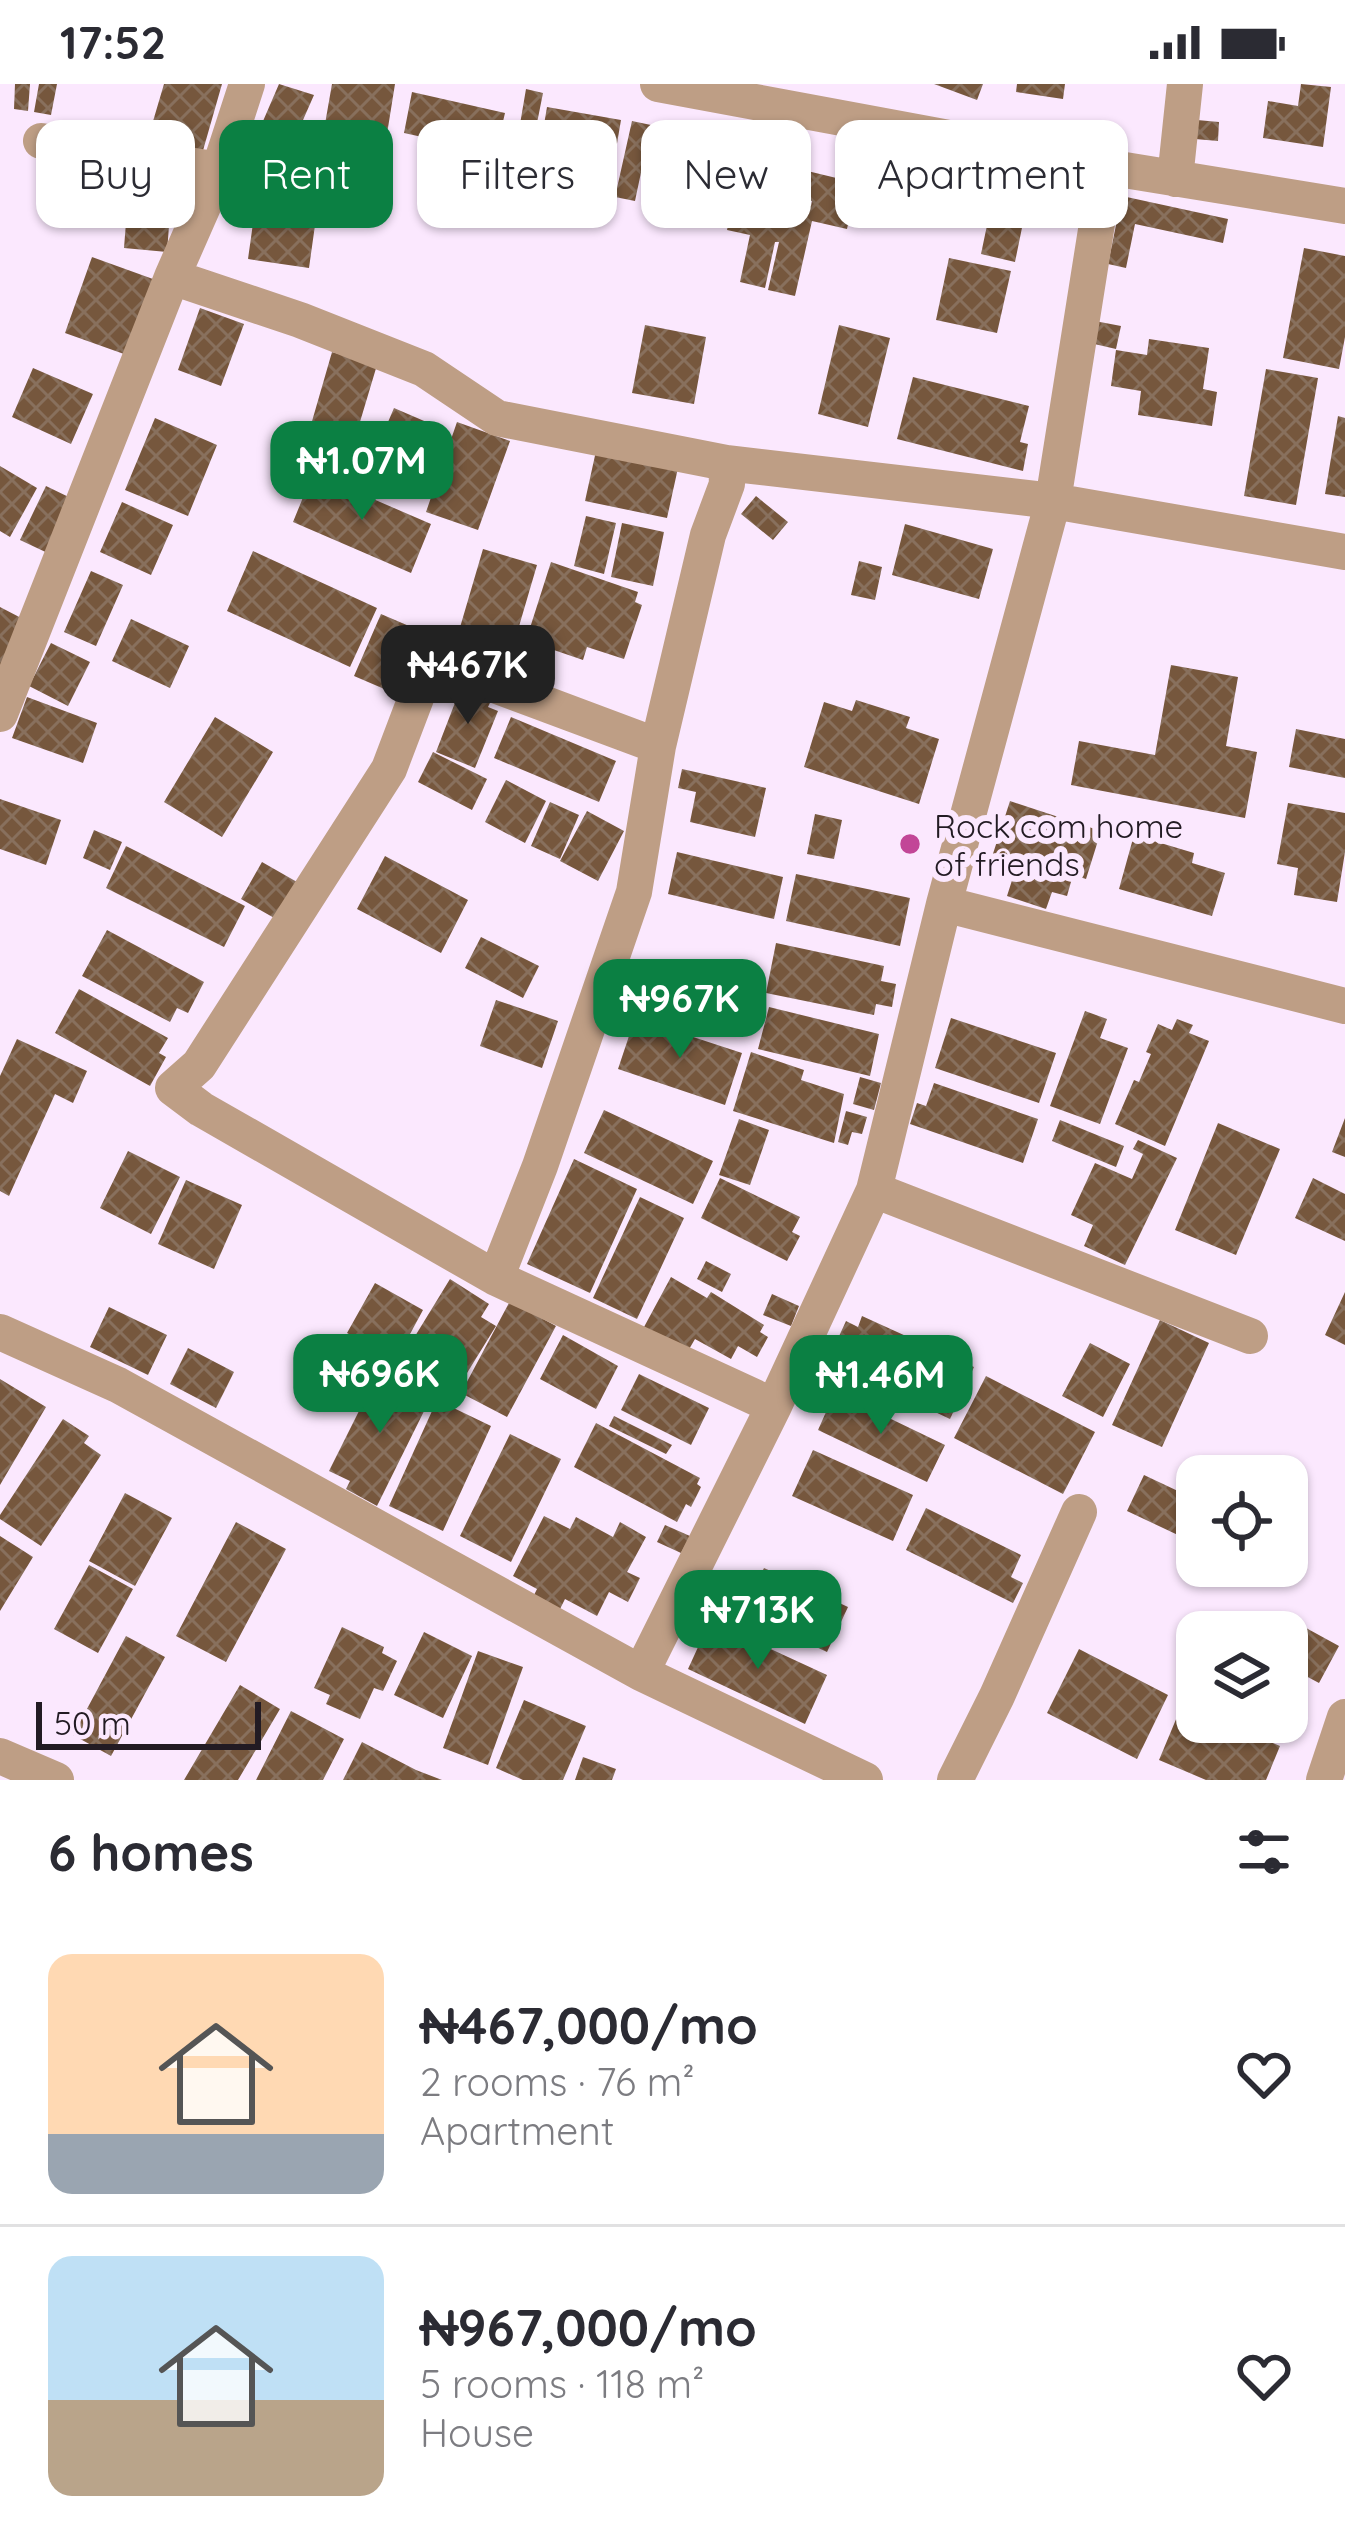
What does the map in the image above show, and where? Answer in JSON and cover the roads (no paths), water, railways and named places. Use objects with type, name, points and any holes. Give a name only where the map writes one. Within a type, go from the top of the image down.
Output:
[{"type":"street","points":[[235,120],[247,84]]},
{"type":"street","points":[[658,84],[852,120]]},
{"type":"street","points":[[1175,178],[1185,84]]},
{"type":"street","points":[[0,714],[172,277],[219,170],[195,166]]},
{"type":"street","points":[[1128,171],[1345,206]]},
{"type":"street","points":[[641,1673],[774,1406],[874,1190],[944,904],[1053,500],[1096,228]]},
{"type":"street","points":[[172,277],[424,369],[497,418],[726,463],[1053,500],[1345,552]]},
{"type":"street","points":[[496,1278],[540,1166],[634,892],[658,746],[707,535],[728,484],[726,463]]},
{"type":"street","points":[[658,746],[430,661],[389,769],[199,1065],[173,1088],[200,1109],[496,1278],[774,1406]]},
{"type":"street","points":[[944,904],[1345,1006]]},
{"type":"street","points":[[874,1190],[1250,1336]]},
{"type":"street","points":[[0,1332],[118,1384],[641,1673],[865,1780]]},
{"type":"street","points":[[955,1780],[998,1696],[1079,1512]]},
{"type":"street","points":[[1324,1780],[1345,1717]]},
{"type":"street","points":[[0,1756],[46,1778]]},
{"type":"place","name":"Rock com home of friends","points":[[910,844]]}]
